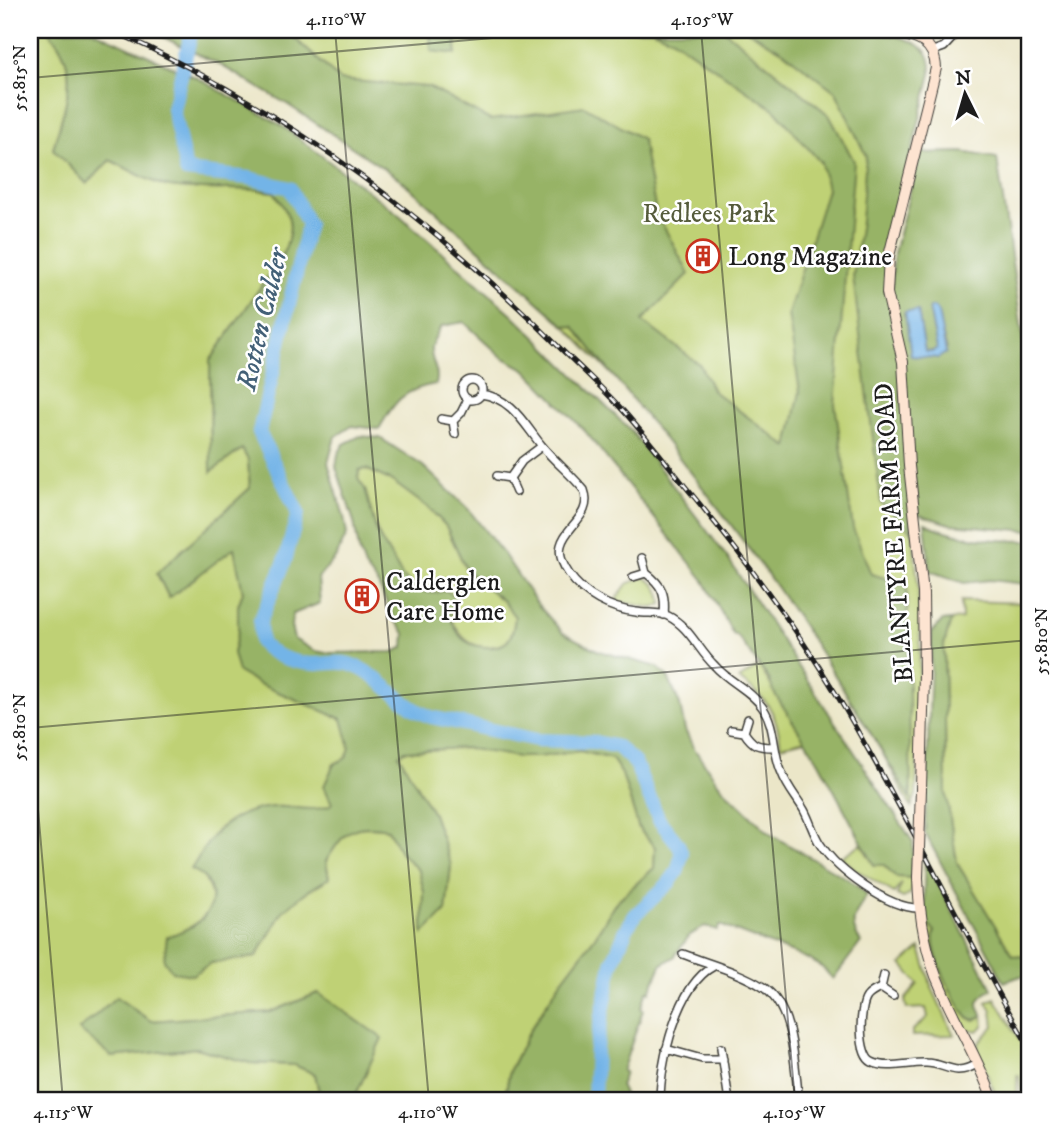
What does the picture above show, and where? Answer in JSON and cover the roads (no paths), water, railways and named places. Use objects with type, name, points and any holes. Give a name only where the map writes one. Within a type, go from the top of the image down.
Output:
[{"type":"main road","points":[[886,30],[917,39],[933,51]]},
{"type":"main road","name":"BLANTYRE FARM ROAD","points":[[933,51],[935,74],[890,256],[886,285],[903,362],[910,483],[923,601],[925,673],[918,877],[920,908],[932,967],[993,1101]]},
{"type":"street","points":[[933,51],[944,47],[955,36]]},
{"type":"street","points":[[470,380],[476,381],[481,385],[481,394],[477,399],[468,398],[463,390],[464,384],[470,380]]},
{"type":"street","points":[[481,394],[495,397],[519,414],[542,446],[573,476],[584,491],[587,500],[585,509],[560,541],[559,553],[569,575],[588,594],[604,604],[621,610],[664,615],[686,629],[713,665],[758,701],[771,725],[781,773],[819,843],[837,863],[880,895],[902,906],[920,908]]},
{"type":"street","points":[[453,421],[461,413],[468,398]]},
{"type":"street","points":[[441,419],[453,421]]},
{"type":"street","points":[[453,421],[455,434]]},
{"type":"street","points":[[510,478],[522,461],[542,446]]},
{"type":"street","points":[[497,476],[510,478]]},
{"type":"street","points":[[510,478],[516,492]]},
{"type":"street","points":[[642,558],[646,573],[663,589],[666,600],[664,615]]},
{"type":"street","points":[[633,577],[646,573]]},
{"type":"street","points":[[748,719],[744,732],[752,745],[774,747]]},
{"type":"street","points":[[731,730],[744,732]]},
{"type":"street","points":[[683,954],[762,986],[781,1006],[788,1026],[799,1101]]},
{"type":"street","points":[[660,1101],[662,1067],[672,1028],[693,985],[714,966]]},
{"type":"street","points":[[884,975],[881,988],[870,994],[864,1005],[862,1044],[866,1058],[884,1065],[928,1063],[956,1070],[968,1069],[978,1063]]},
{"type":"street","points":[[881,988],[893,996]]},
{"type":"street","points":[[721,1048],[729,1101]]},
{"type":"street","points":[[666,1049],[702,1059],[723,1059]]},
{"type":"water","points":[[934,307],[938,312],[946,353],[938,358],[911,356],[905,312],[918,311],[925,352],[932,352],[937,349],[929,308]]},
{"type":"waterway","name":"Rotten Calder","points":[[192,30],[173,109],[186,171],[249,178],[290,188],[308,224],[259,432],[298,513],[285,561],[260,621],[261,643],[279,656],[294,661],[316,664],[345,663],[360,668],[409,705],[431,717],[537,740],[595,742],[618,747],[635,763],[659,820],[678,844],[682,854],[677,872],[668,884],[635,915],[612,964],[596,1048],[594,1101]]},
{"type":"railway","points":[[111,30],[174,60],[235,94],[352,169],[407,211],[512,301],[619,406],[749,566],[827,680],[1030,1049]]},
{"type":"place","name":"Long Magazine","points":[[703,256]]},
{"type":"place","name":"Calderglen Care Home","points":[[362,596]]},
{"type":"park label","name":"Redlees Park","points":[[709,213]]}]
